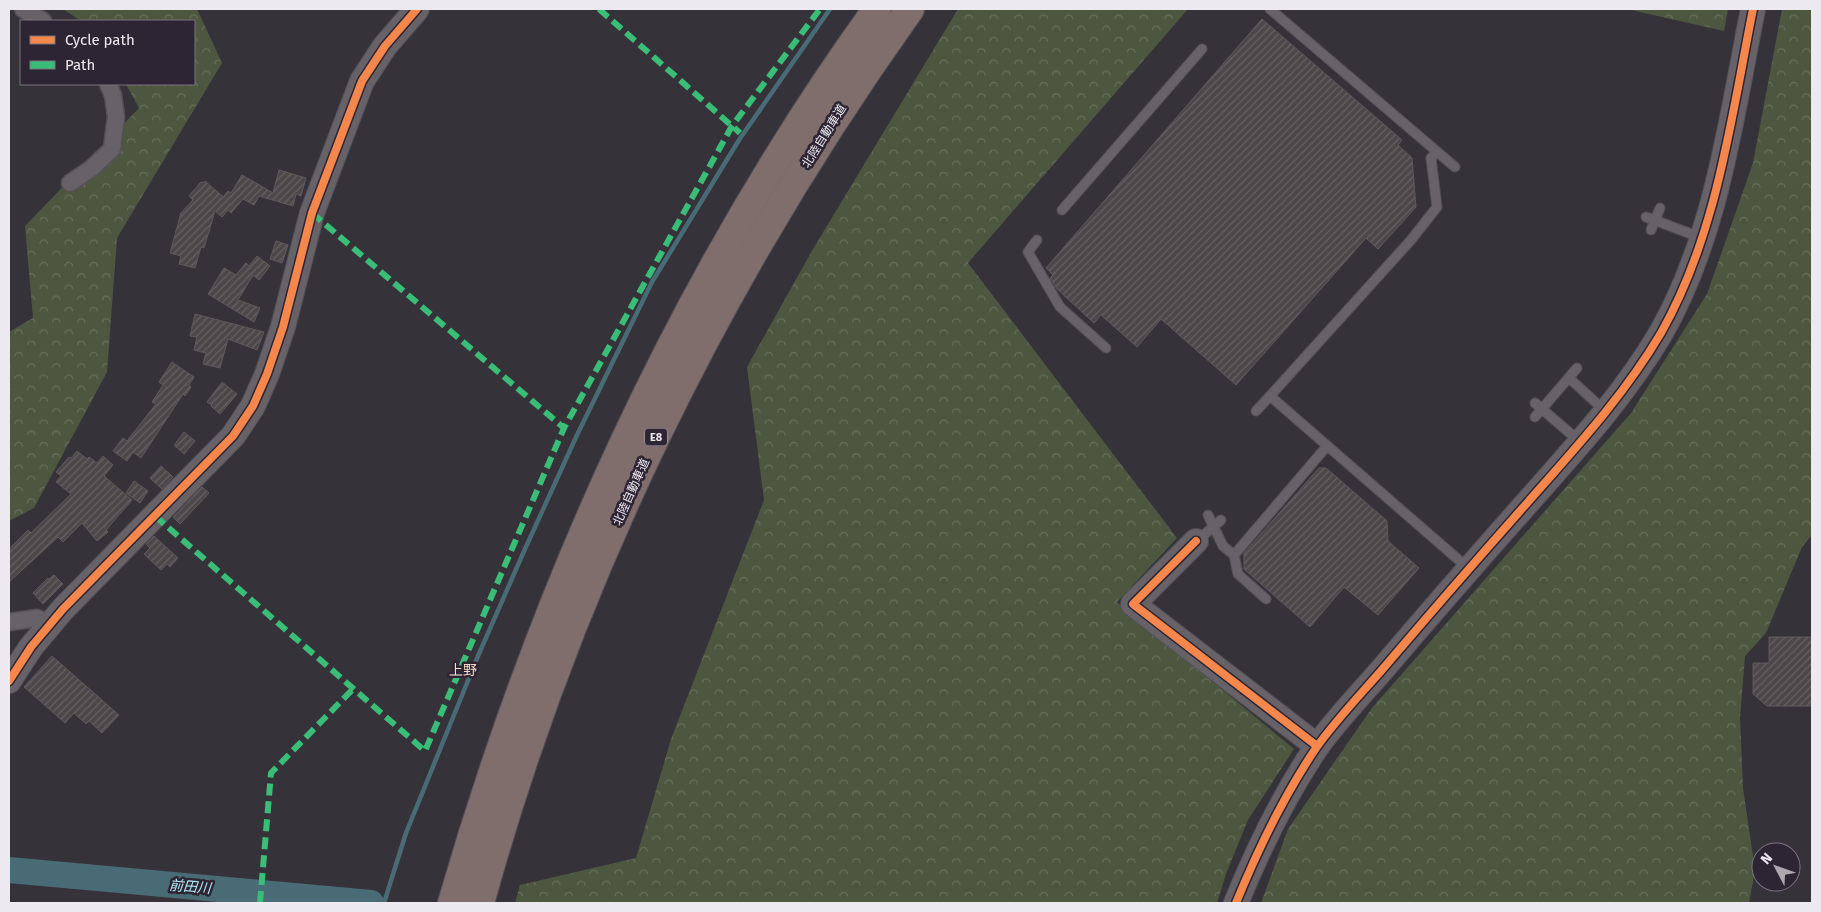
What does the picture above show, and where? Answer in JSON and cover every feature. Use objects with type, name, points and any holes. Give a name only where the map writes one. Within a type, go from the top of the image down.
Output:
[{"type":"highway","name":"北陸自動車道","points":[[452,903],[495,762],[561,587],[598,499],[672,347],[718,258],[815,99],[877,9]]},
{"type":"highway","name":"北陸自動車道","points":[[480,903],[520,770],[552,681],[590,583],[659,430],[698,352],[788,192],[837,113],[910,9]]},
{"type":"highway","points":[[447,903],[470,825],[495,762]]},
{"type":"street","points":[[23,9],[41,20]]},
{"type":"street","points":[[9,681],[31,647],[63,609],[234,436],[253,406],[268,374],[283,327],[312,213],[362,81],[385,46],[417,9]]},
{"type":"street","points":[[1236,903],[1257,852],[1281,805],[1317,746],[1468,568],[1619,398],[1662,331],[1688,279],[1709,219],[1754,9]]},
{"type":"street","points":[[70,183],[92,168],[112,150],[116,117],[113,95],[108,85]]},
{"type":"street","points":[[1196,541],[1133,604],[1317,746]]},
{"type":"street","points":[[9,622],[37,618],[50,624]]},
{"type":"lane","points":[[1270,9],[1455,167]]},
{"type":"lane","points":[[1062,210],[1202,49]]},
{"type":"lane","points":[[1256,411],[1411,240],[1437,207],[1432,158],[1437,152]]},
{"type":"lane","points":[[1652,230],[1660,208]]},
{"type":"lane","points":[[1646,217],[1702,238]]},
{"type":"lane","points":[[1037,240],[1028,252],[1060,307],[1106,348]]},
{"type":"lane","points":[[1535,417],[1538,406],[1569,378],[1577,368]]},
{"type":"lane","points":[[1569,378],[1606,412]]},
{"type":"lane","points":[[1270,396],[1468,568]]},
{"type":"lane","points":[[1538,406],[1581,443]]},
{"type":"lane","points":[[1234,554],[1327,446]]},
{"type":"lane","points":[[1208,515],[1218,523],[1223,546],[1234,554],[1238,574],[1266,599]]},
{"type":"lane","points":[[1196,541],[1218,523]]},
{"type":"green space","points":[[63,9],[197,9],[222,63],[117,238],[107,372],[34,508],[9,521],[9,332],[33,318],[25,226],[139,108],[127,85],[195,85],[195,20],[80,20]]},
{"type":"green space","points":[[958,9],[1188,9],[968,263],[1177,538],[1117,602],[1294,749],[1248,820],[1226,874],[1217,903],[515,903],[520,885],[636,858],[671,739],[764,500],[747,367],[813,249]]},
{"type":"green space","points":[[1627,9],[1728,9],[1724,31]]},
{"type":"green space","points":[[1782,9],[1812,9],[1812,535],[1802,547],[1766,633],[1745,656],[1740,718],[1743,788],[1751,843],[1751,892],[1749,903],[1261,903],[1288,829],[1372,708],[1631,413],[1707,294],[1753,163]]},
{"type":"building","points":[[1262,19],[1402,140],[1398,145],[1412,158],[1416,207],[1378,249],[1366,238],[1236,385],[1161,319],[1137,347],[1101,315],[1094,323],[1057,289],[1050,278],[1053,275],[1046,268]]},
{"type":"building","points":[[279,170],[306,178],[301,196],[296,194],[293,206],[259,196],[254,205],[243,199],[231,213],[228,210],[222,217],[215,211],[204,248],[201,247],[195,268],[179,264],[181,256],[170,253],[181,213],[193,200],[189,196],[201,182],[205,181],[223,197],[228,191],[231,193],[242,175],[273,193]]},
{"type":"building","points":[[276,241],[288,245],[282,263],[270,259]]},
{"type":"building","points":[[257,256],[270,266],[259,280],[253,275],[238,300],[260,308],[254,322],[208,294],[224,268],[236,275],[246,263],[249,266]]},
{"type":"building","points":[[195,314],[264,332],[257,350],[228,339],[220,368],[203,364],[206,353],[194,350],[197,337],[190,336]]},
{"type":"building","points":[[172,362],[194,377],[189,385],[191,387],[185,396],[183,394],[141,458],[133,452],[127,461],[113,451],[123,438],[127,441],[156,404],[152,402],[163,385],[159,382]]},
{"type":"building","points":[[222,382],[237,394],[220,414],[207,402]]},
{"type":"building","points":[[184,432],[195,441],[184,454],[174,445]]},
{"type":"building","points":[[77,451],[87,459],[89,457],[97,463],[103,456],[113,465],[104,476],[132,500],[106,530],[108,532],[97,541],[82,523],[63,542],[58,537],[9,582],[9,549],[28,530],[31,533],[71,494],[56,482],[61,476],[56,472]]},
{"type":"building","points":[[161,466],[173,477],[162,489],[150,478]]},
{"type":"building","points":[[1319,468],[1326,468],[1387,521],[1388,541],[1419,568],[1378,615],[1344,587],[1310,627],[1244,569],[1244,553]]},
{"type":"building","points":[[134,481],[148,491],[140,503],[126,493]]},
{"type":"building","points":[[202,487],[209,493],[180,524],[173,517]]},
{"type":"building","points":[[154,536],[178,558],[170,567],[167,564],[161,570],[144,554],[150,548],[146,544]]},
{"type":"building","points":[[54,575],[63,584],[43,604],[33,593],[48,578]]},
{"type":"building","points":[[1769,637],[1812,637],[1812,706],[1767,706],[1753,694],[1753,663],[1769,663]]},
{"type":"building","points":[[52,656],[119,715],[102,733],[89,721],[86,724],[74,713],[65,723],[24,687]]},
{"type":"waterway","points":[[384,903],[406,833],[478,656],[577,435],[652,282],[739,140],[830,9]]},
{"type":"waterway","name":"前田川","points":[[9,870],[371,903]]},
{"type":"marked path","points":[[599,9],[740,133]]},
{"type":"marked path","points":[[155,516],[425,751],[564,428],[732,126],[820,9]]},
{"type":"marked path","points":[[312,213],[564,428]]},
{"type":"marked path","points":[[260,903],[271,773],[353,689]]},
{"type":"cycle path","points":[[9,681],[31,647],[63,609],[233,436],[253,406],[267,374],[283,327],[312,213],[362,81],[385,46],[417,9]]},
{"type":"cycle path","points":[[1236,903],[1262,843],[1282,804],[1323,738],[1595,425],[1630,381],[1661,333],[1680,295],[1696,256],[1709,216],[1729,134],[1753,9]]},
{"type":"cycle path","points":[[1196,541],[1133,604],[1317,746]]},
{"type":"district","name":"上野","points":[[463,670]]}]
